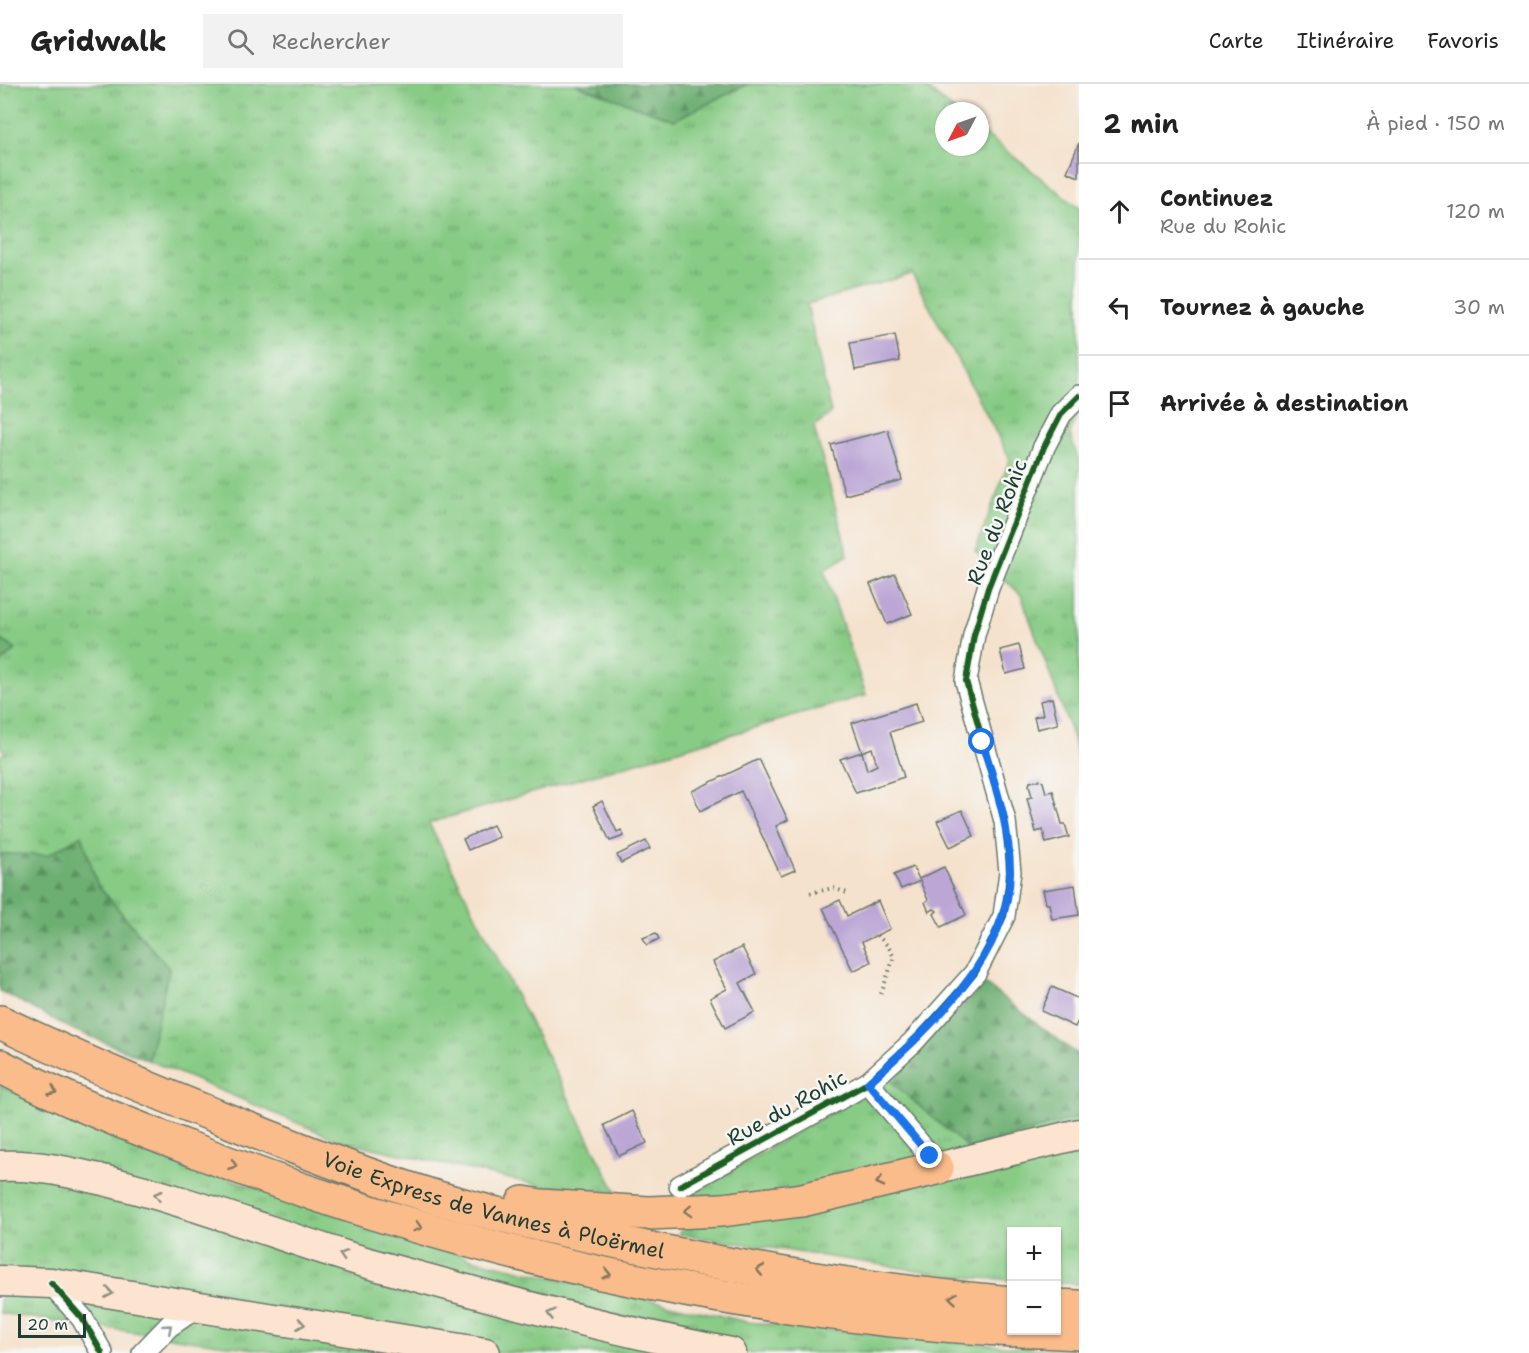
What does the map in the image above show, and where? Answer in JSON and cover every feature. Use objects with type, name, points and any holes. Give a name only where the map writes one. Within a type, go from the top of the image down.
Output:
[{"type":"highway","name":"Voie Express de Vannes à Ploërmel","points":[[0,1022],[152,1090],[351,1170],[430,1196],[537,1224],[673,1254],[821,1281],[938,1297],[1007,1303]]},
{"type":"highway","name":"Voie Express de Vannes à Ploërmel","points":[[0,1066],[120,1122],[234,1166],[329,1200],[426,1229],[638,1282],[753,1302],[944,1326],[1007,1330]]},
{"type":"highway","points":[[152,1090],[426,1180],[479,1195],[542,1206],[648,1213],[722,1210],[802,1200],[937,1168]]},
{"type":"highway","points":[[1061,1306],[1079,1307]]},
{"type":"highway","points":[[1061,1332],[1079,1333]]},
{"type":"main road","points":[[937,1168],[1079,1134]]},
{"type":"main road","points":[[0,1166],[16,1165],[66,1172],[124,1185],[347,1256],[539,1311],[647,1337],[731,1353]]},
{"type":"main road","points":[[0,1259],[51,1283]]},
{"type":"main road","points":[[0,1281],[51,1283],[485,1353]]},
{"type":"street","name":"Rue du Rohic","points":[[680,1186],[868,1083],[913,1042],[975,973],[1004,916],[1010,872],[1005,822],[966,681],[974,635],[988,588],[1040,458],[1061,414],[1079,396]]},
{"type":"street","points":[[868,1083],[930,1156],[937,1168]]},
{"type":"street","points":[[51,1283],[82,1318],[102,1353]]},
{"type":"street","points":[[143,1353],[169,1326],[197,1307]]},
{"type":"path","points":[[810,893],[832,888],[850,894]]},
{"type":"path","points":[[877,935],[888,946],[894,957],[881,994]]},
{"type":"green space","points":[[0,84],[575,84],[674,120],[748,84],[921,84],[944,102],[935,102],[935,156],[989,156],[989,137],[1079,208],[1079,408],[1070,434],[1079,462],[1079,764],[1072,735],[1021,595],[975,551],[1010,459],[912,274],[807,304],[831,413],[814,427],[848,555],[824,570],[866,695],[429,823],[616,1192],[542,1186],[338,1140],[148,1060],[169,969],[97,884],[82,836],[48,855],[0,854],[0,756],[5,753],[0,746],[0,663],[15,649],[0,639]]},
{"type":"green space","points":[[575,84],[748,84],[674,120]]},
{"type":"green space","points":[[0,639],[16,649],[0,663]]},
{"type":"green space","points":[[82,835],[97,884],[169,969],[148,1060],[74,1030],[0,991],[0,854],[48,855]]},
{"type":"green space","points":[[985,984],[1077,1054],[1079,1052],[1079,1117],[969,1149],[886,1077],[903,1065]]},
{"type":"green space","points":[[886,1077],[969,1149],[1079,1117],[1079,1284],[1061,1283],[1061,1227],[1007,1227],[1007,1280],[962,1277],[679,1234],[697,1202],[687,1196],[837,1109]]},
{"type":"green space","points":[[0,1086],[227,1178],[476,1260],[748,1322],[1079,1353],[281,1353],[0,1313]]},
{"type":"building","points":[[1079,143],[1079,177],[1067,172]]},
{"type":"building","points":[[895,335],[900,361],[855,370],[850,343]]},
{"type":"building","points":[[888,430],[902,480],[845,495],[831,445]]},
{"type":"building","points":[[895,574],[912,614],[887,624],[870,584]]},
{"type":"building","points":[[1019,645],[1025,669],[1006,674],[1000,650]]},
{"type":"building","points":[[1052,698],[1058,724],[1037,729],[1034,717],[1043,715],[1040,701]]},
{"type":"building","points":[[916,703],[922,722],[890,732],[904,777],[856,793],[840,759],[862,752],[852,723]],"holes":[[[872,748],[877,765],[867,770],[862,752]]]},
{"type":"building","points":[[759,759],[788,820],[776,826],[795,870],[781,876],[741,791],[700,811],[692,791]]},
{"type":"building","points":[[1040,780],[1043,782],[1046,793],[1053,791],[1062,824],[1065,824],[1069,837],[1046,843],[1043,830],[1036,832],[1027,798],[1032,797],[1030,782]]},
{"type":"building","points":[[602,801],[617,832],[621,830],[624,836],[610,841],[593,806]]},
{"type":"building","points":[[962,810],[974,836],[950,847],[937,821]]},
{"type":"building","points":[[493,825],[499,837],[468,850],[463,839]]},
{"type":"building","points":[[646,841],[650,849],[621,863],[617,855]]},
{"type":"building","points":[[913,867],[919,879],[944,867],[966,915],[941,927],[934,914],[937,911],[934,909],[929,912],[925,902],[928,900],[920,881],[901,889],[894,875]]},
{"type":"building","points":[[1075,885],[1079,915],[1052,919],[1043,890]]},
{"type":"building","points":[[840,900],[847,916],[878,901],[890,929],[862,942],[871,962],[853,971],[823,908]]},
{"type":"building","points":[[656,933],[659,939],[647,945],[643,938]]},
{"type":"building","points":[[742,947],[756,974],[740,983],[755,1012],[725,1028],[710,998],[727,989],[713,962]]},
{"type":"building","points":[[1052,987],[1079,999],[1079,1019],[1075,1027],[1041,1011]]},
{"type":"building","points":[[632,1111],[647,1143],[619,1156],[604,1125]]},
{"type":"cycle path","points":[[680,1186],[868,1083],[913,1042],[975,973],[1004,916],[1010,872],[1005,821],[966,681],[974,635],[988,588],[1044,447],[1061,414],[1079,396]]},
{"type":"cycle path","points":[[51,1283],[82,1318],[102,1353]]},
{"type":"route","points":[[930,1156],[868,1083],[913,1042],[975,973],[1004,916],[1010,872],[1005,822],[982,742]]}]
